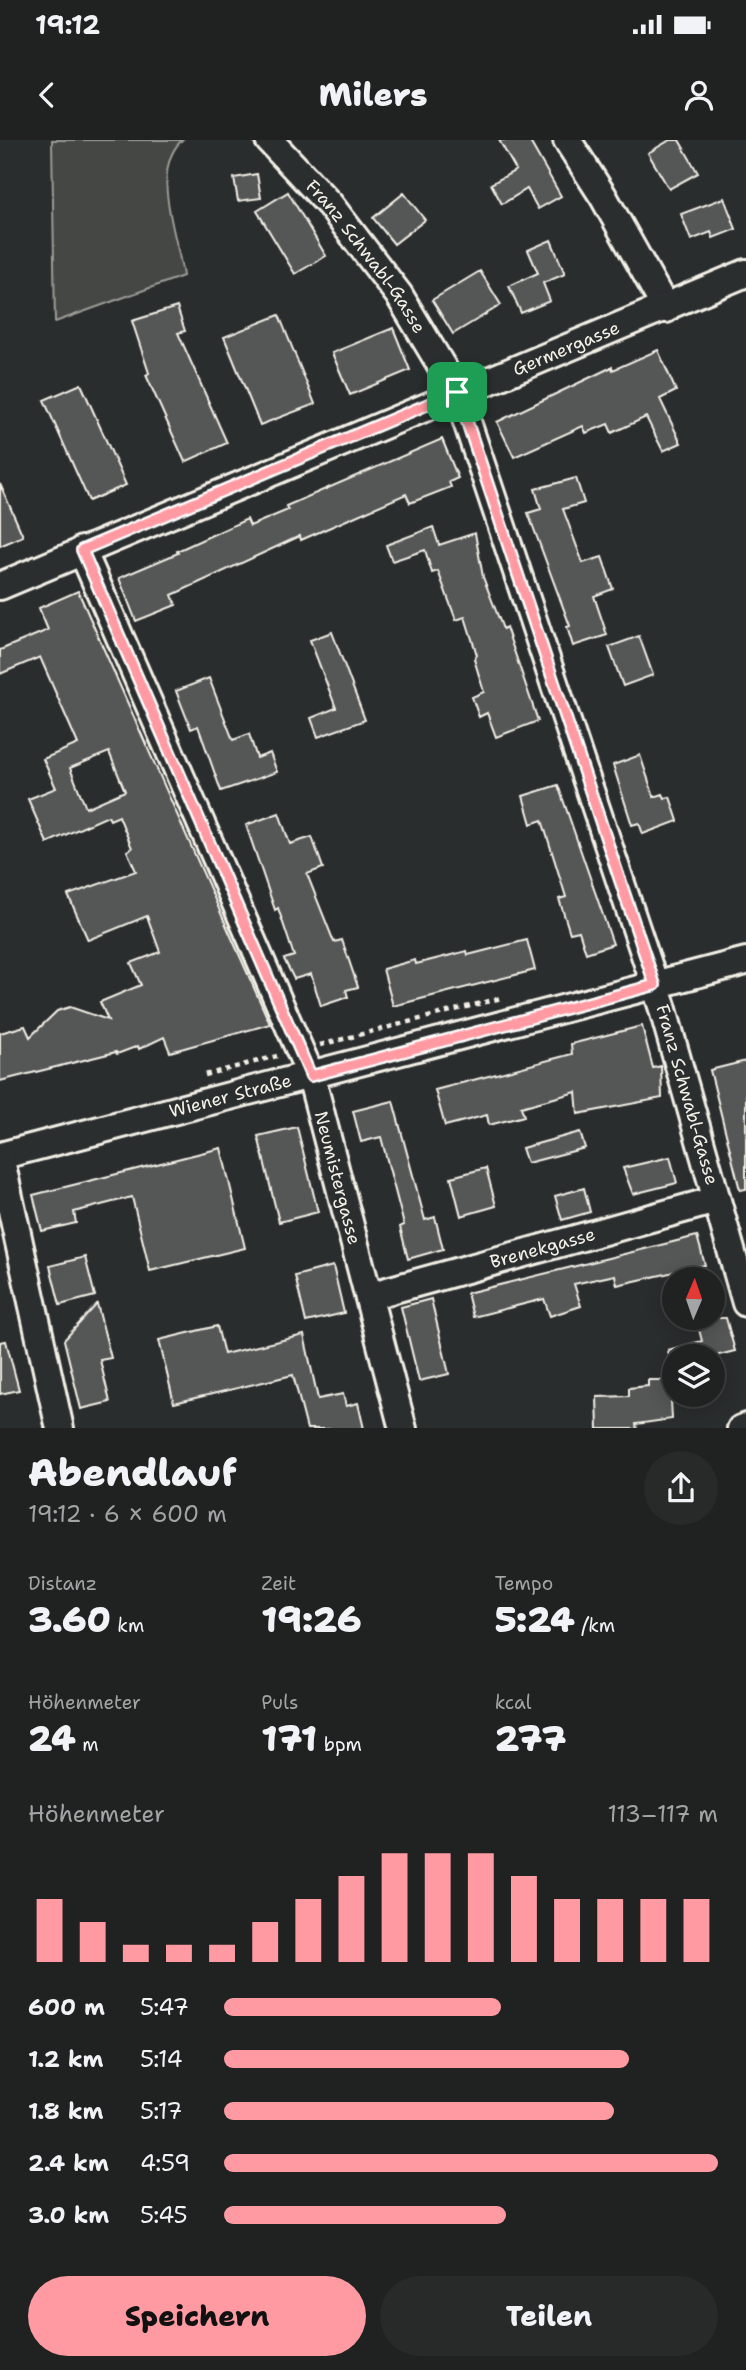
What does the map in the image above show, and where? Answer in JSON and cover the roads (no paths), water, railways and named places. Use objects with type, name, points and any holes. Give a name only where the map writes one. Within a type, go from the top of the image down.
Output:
[{"type":"street","name":"Franz Schwabl-Gasse","points":[[269,140],[330,205],[399,295],[457,392],[655,985],[746,1303]]},
{"type":"street","points":[[567,140],[603,196],[666,309]]},
{"type":"street","name":"Germergasse","points":[[0,586],[457,392],[666,309],[746,273]]},
{"type":"street","name":"Neumistergasse","points":[[82,550],[311,1076],[403,1428]]},
{"type":"street","name":"Wiener Straße","points":[[0,1156],[746,961]]},
{"type":"street","points":[[0,1156],[60,1428]]},
{"type":"street","name":"Brenekgasse","points":[[369,1296],[716,1200]]}]
